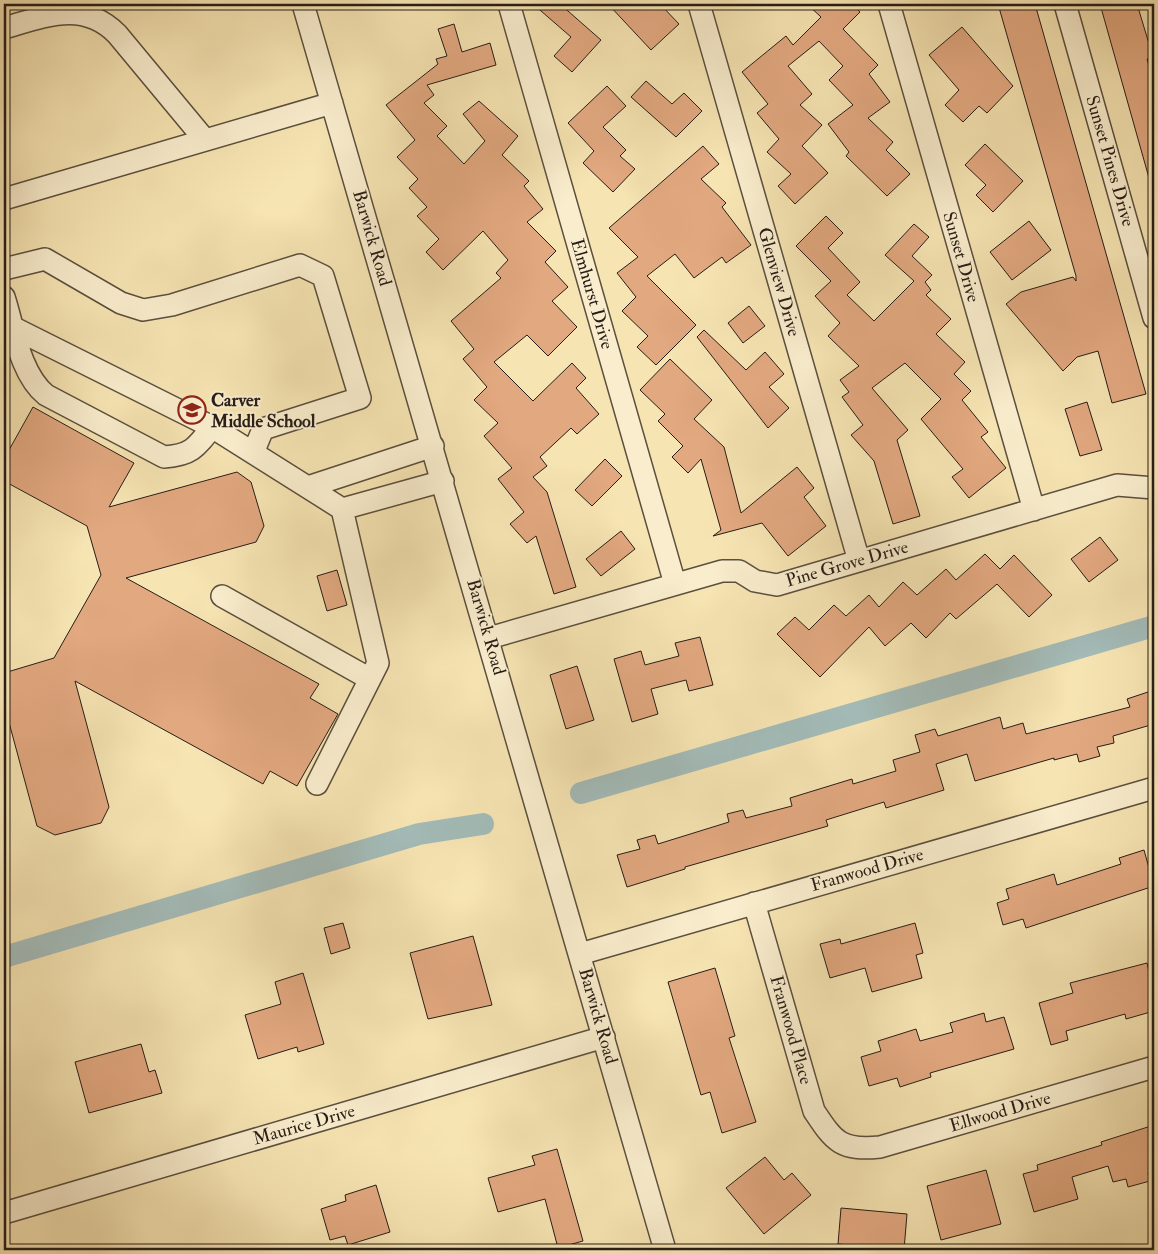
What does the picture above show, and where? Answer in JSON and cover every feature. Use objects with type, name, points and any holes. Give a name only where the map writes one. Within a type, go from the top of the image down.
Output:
[{"type":"street","name":"Barwick Road","points":[[303,4],[489,638],[665,1250]]},
{"type":"street","name":"Elmhurst Drive","points":[[509,4],[675,584]]},
{"type":"street","name":"Glenview Drive","points":[[699,4],[859,561]]},
{"type":"street","name":"Sunset Drive","points":[[888,4],[1034,510]]},
{"type":"street","name":"Sunset Pines Drive","points":[[1065,4],[1154,318]]},
{"type":"street","points":[[4,28],[67,11],[82,11],[96,16],[108,23],[205,140]]},
{"type":"street","points":[[4,199],[332,103]]},
{"type":"street","points":[[4,269],[45,259],[121,303],[143,310],[172,305],[300,265],[323,276],[360,398],[263,429],[253,453]]},
{"type":"street","points":[[4,297],[25,362],[36,386],[46,395],[164,457],[182,456],[197,447],[212,427]]},
{"type":"street","points":[[14,328],[212,427],[342,509],[378,663],[317,784]]},
{"type":"street","points":[[308,487],[433,446]]},
{"type":"street","points":[[342,509],[443,481]]},
{"type":"street","name":"Pine Grove Drive","points":[[489,638],[722,571],[739,571],[755,581],[777,585],[1117,486],[1154,488]]},
{"type":"street","points":[[222,596],[370,679]]},
{"type":"street","name":"Franwood Drive","points":[[580,954],[1154,788]]},
{"type":"street","name":"Franwood Place","points":[[754,903],[814,1111],[832,1137],[845,1145]]},
{"type":"street","name":"Maurice Drive","points":[[4,1213],[604,1037]]},
{"type":"street","name":"Ellwood Drive","points":[[845,1145],[861,1149],[880,1147],[1154,1067]]},
{"type":"building","points":[[533,4],[560,4],[601,40],[572,72],[554,56],[571,37]]},
{"type":"building","points":[[608,4],[660,4],[679,24],[651,50]]},
{"type":"building","points":[[807,4],[852,4],[860,12],[843,29],[878,65],[869,74],[890,102],[868,118],[893,142],[886,150],[910,174],[887,196],[846,156],[849,152],[828,124],[853,105],[829,80],[843,66],[819,41],[788,66],[812,94],[800,105],[822,125],[802,146],[828,173],[795,204],[778,186],[791,174],[767,152],[779,139],[757,113],[768,104],[742,72],[786,36],[793,45],[821,17]]},
{"type":"building","points":[[998,4],[1035,4],[1146,394],[1112,403],[1098,351],[1077,357],[1063,371],[1006,304],[1021,292],[1073,277],[1076,281],[1076,276]]},
{"type":"building","points":[[1100,4],[1137,4],[1153,57],[1147,59],[1154,82],[1154,177],[1149,178]]},
{"type":"building","points":[[454,24],[462,52],[490,43],[496,65],[427,85],[434,95],[424,103],[447,126],[437,136],[464,164],[485,141],[463,114],[479,101],[518,136],[502,155],[529,181],[524,186],[543,209],[527,222],[556,251],[545,262],[568,287],[552,301],[577,327],[548,356],[527,335],[494,362],[533,401],[572,363],[586,378],[576,388],[599,414],[577,434],[571,428],[540,457],[547,466],[533,477],[547,492],[576,587],[554,594],[536,536],[527,543],[510,524],[524,512],[498,479],[512,468],[484,436],[498,423],[474,400],[487,387],[463,359],[474,349],[451,321],[501,278],[496,273],[508,260],[483,231],[443,270],[426,252],[439,239],[417,216],[427,207],[409,188],[418,179],[397,157],[415,140],[386,105],[438,64],[436,59],[447,56],[438,29]]},
{"type":"building","points":[[962,27],[1013,86],[987,113],[979,106],[963,122],[945,105],[959,90],[929,55]]},
{"type":"building","points":[[646,81],[672,104],[684,93],[702,111],[676,137],[631,97]]},
{"type":"building","points":[[607,86],[626,106],[603,127],[626,150],[620,156],[635,169],[613,192],[583,163],[594,151],[568,123]]},
{"type":"building","points":[[985,144],[1023,181],[993,212],[976,195],[986,185],[965,165]]},
{"type":"building","points":[[703,146],[719,164],[701,179],[726,203],[722,207],[751,245],[726,263],[722,257],[694,278],[675,254],[647,276],[696,325],[656,365],[637,347],[648,336],[622,311],[636,297],[617,273],[638,257],[609,228]]},
{"type":"building","points":[[826,216],[843,233],[828,248],[860,282],[847,295],[874,321],[914,281],[885,255],[914,224],[929,237],[912,256],[932,275],[925,282],[931,290],[926,295],[951,319],[936,334],[965,362],[954,374],[971,391],[962,400],[988,432],[981,437],[1006,468],[969,498],[952,477],[963,469],[921,419],[941,399],[905,363],[872,388],[908,430],[897,440],[920,516],[893,524],[874,461],[851,435],[863,425],[842,397],[849,392],[840,380],[859,366],[828,336],[840,323],[815,296],[831,281],[796,246]]},
{"type":"building","points":[[1029,221],[1051,250],[1012,280],[990,252]]},
{"type":"building","points":[[749,306],[765,326],[743,343],[728,323]]},
{"type":"building","points":[[704,330],[746,370],[765,352],[784,374],[769,387],[789,408],[768,428],[697,337]]},
{"type":"building","points":[[670,359],[712,400],[694,419],[724,447],[741,513],[797,467],[814,488],[804,497],[826,526],[788,556],[762,523],[713,536],[721,530],[701,459],[688,473],[672,457],[683,446],[658,421],[665,414],[640,390]]},
{"type":"building","points":[[1087,402],[1102,450],[1080,456],[1065,409]]},
{"type":"building","points":[[33,407],[134,463],[109,507],[237,472],[251,482],[264,526],[256,542],[126,578],[319,684],[310,698],[338,714],[297,786],[270,771],[263,784],[75,681],[109,807],[101,823],[55,835],[37,826],[4,704],[4,673],[54,658],[101,575],[87,526],[4,481],[4,459]]},
{"type":"building","points":[[605,459],[622,476],[592,506],[575,490]]},
{"type":"building","points":[[621,531],[635,549],[601,576],[586,559]]},
{"type":"building","points":[[1100,537],[1118,560],[1089,582],[1071,559]]},
{"type":"building","points":[[985,554],[1000,569],[1014,555],[1052,595],[1029,617],[997,584],[956,619],[950,613],[926,638],[911,623],[885,646],[869,627],[820,677],[777,634],[795,617],[809,630],[834,605],[846,616],[869,595],[879,607],[903,582],[917,595],[946,569],[956,580]]},
{"type":"building","points":[[337,570],[347,605],[327,611],[317,576]]},
{"type":"building","points":[[700,637],[713,685],[689,691],[686,680],[651,689],[658,714],[632,722],[614,659],[641,651],[645,665],[679,656],[675,643]]},
{"type":"building","points":[[577,666],[594,720],[566,729],[550,675]]},
{"type":"building","points":[[1154,690],[1154,724],[1113,736],[1114,743],[1097,747],[1100,756],[1079,762],[1077,754],[1054,760],[1054,758],[975,781],[967,754],[936,764],[944,790],[886,808],[884,802],[826,820],[828,826],[685,867],[685,869],[627,887],[617,855],[640,849],[637,840],[655,835],[658,844],[729,822],[727,814],[743,810],[746,818],[792,806],[790,798],[852,779],[853,784],[896,771],[893,760],[920,752],[915,735],[935,729],[938,736],[1000,717],[1003,729],[1023,723],[1026,734],[1130,707],[1127,699]]},
{"type":"building","points":[[1144,850],[1154,886],[1026,928],[1023,919],[1003,925],[997,903],[1009,899],[1006,889],[1054,874],[1057,885],[1121,864],[1119,858]]},
{"type":"building","points":[[343,923],[350,948],[331,954],[324,928]]},
{"type":"building","points":[[915,923],[923,953],[916,955],[922,978],[872,992],[865,968],[830,978],[820,944],[840,939],[841,944]]},
{"type":"building","points":[[473,936],[492,1005],[428,1019],[410,953]]},
{"type":"building","points":[[1147,963],[1149,972],[1154,971],[1154,1011],[1126,1019],[1125,1014],[1066,1031],[1068,1040],[1051,1045],[1039,1003],[1073,993],[1070,983]]},
{"type":"building","points":[[715,968],[735,1036],[729,1038],[756,1122],[722,1133],[710,1092],[701,1095],[668,982]]},
{"type":"building","points":[[303,973],[324,1044],[298,1052],[297,1047],[258,1059],[245,1015],[281,1004],[275,982]]},
{"type":"building","points":[[984,1013],[986,1022],[1004,1017],[1014,1049],[930,1073],[931,1077],[900,1087],[897,1078],[869,1086],[861,1057],[881,1051],[878,1041],[916,1029],[920,1041],[953,1032],[950,1023]]},
{"type":"building","points":[[141,1044],[149,1072],[155,1070],[162,1093],[89,1113],[75,1062]]},
{"type":"building","points":[[1154,1125],[1154,1171],[1148,1173],[1150,1181],[1128,1187],[1126,1179],[1113,1182],[1108,1166],[1072,1177],[1078,1199],[1034,1212],[1023,1174],[1038,1170],[1037,1165],[1102,1145],[1101,1142]]},
{"type":"building","points":[[557,1149],[583,1241],[558,1248],[545,1199],[498,1212],[488,1178],[535,1165],[532,1156]]},
{"type":"building","points":[[765,1157],[784,1180],[792,1173],[811,1195],[764,1234],[726,1188]]},
{"type":"building","points":[[986,1170],[1001,1224],[941,1240],[927,1186]]},
{"type":"building","points":[[376,1185],[390,1232],[348,1245],[345,1236],[330,1240],[321,1209],[346,1201],[345,1195]]},
{"type":"building","points":[[841,1208],[907,1214],[904,1250],[838,1244]]},
{"type":"waterway","points":[[581,793],[1154,626]]},
{"type":"waterway","points":[[4,957],[419,834],[483,824]]},
{"type":"place","name":"Carver Middle School","points":[[192,410]]}]
